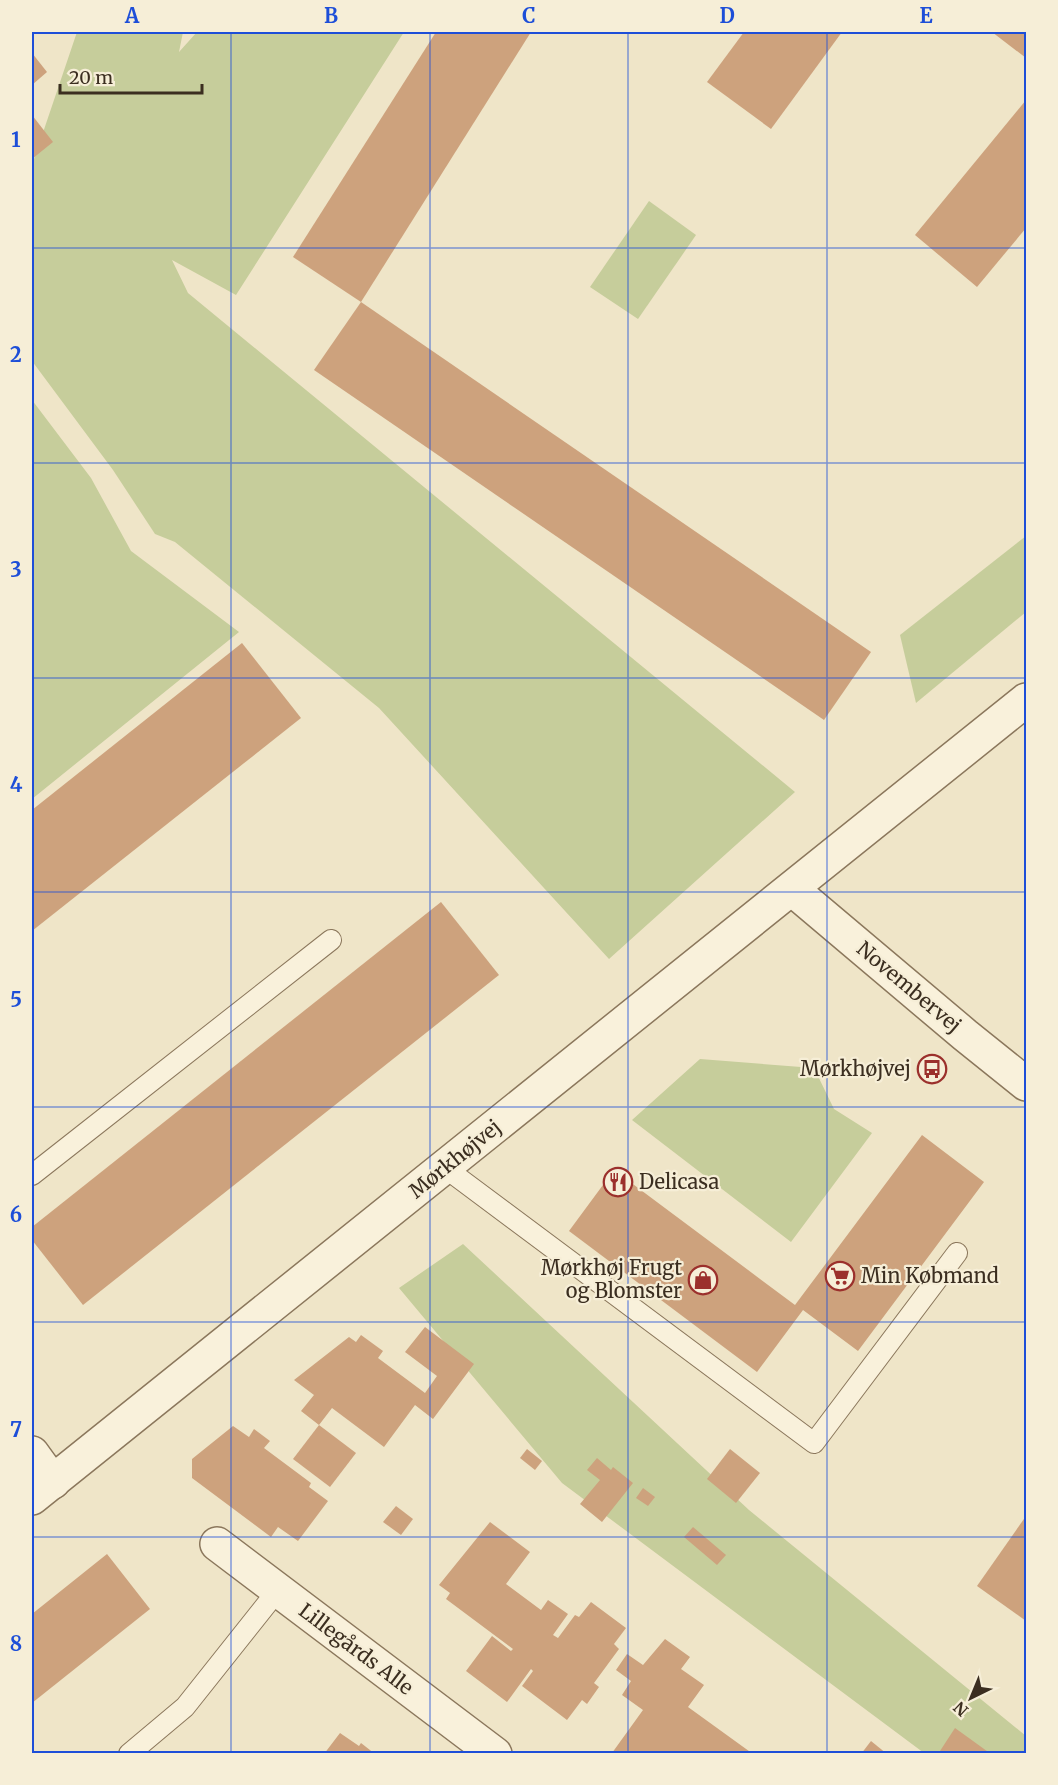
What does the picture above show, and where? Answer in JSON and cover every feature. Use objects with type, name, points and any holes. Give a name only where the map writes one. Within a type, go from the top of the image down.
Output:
[{"type":"street","name":"Mørkhøjvej","points":[[32,1453],[42,1490],[1026,700]]},
{"type":"street","name":"Novembervej","points":[[792,889],[1026,1084]]},
{"type":"street","name":"Lillegårds Alle","points":[[217,1544],[495,1754]]},
{"type":"lane","points":[[32,1176],[331,940]]},
{"type":"lane","points":[[444,1167],[814,1443],[957,1253]]},
{"type":"lane","points":[[129,1754],[185,1707],[278,1590]]},
{"type":"green space","points":[[77,32],[183,32],[179,52],[197,32],[404,32],[236,295],[172,260],[188,293],[795,792],[609,959],[379,708],[175,542],[155,534],[113,470],[32,361],[32,165]]},
{"type":"green space","points":[[649,201],[696,235],[638,319],[590,287]]},
{"type":"green space","points":[[32,400],[91,478],[131,551],[239,632],[32,799]]},
{"type":"green space","points":[[1026,536],[1026,612],[916,703],[900,635]]},
{"type":"green space","points":[[700,1059],[814,1068],[834,1109],[872,1133],[791,1242],[632,1120]]},
{"type":"green space","points":[[463,1244],[749,1510],[1026,1736],[1026,1753],[924,1753],[562,1483],[399,1288]]},
{"type":"building","points":[[436,32],[531,32],[361,302],[293,257]]},
{"type":"building","points":[[744,32],[842,32],[771,129],[707,82]]},
{"type":"building","points":[[992,32],[1026,32],[1026,58]]},
{"type":"building","points":[[32,53],[47,72],[32,85]]},
{"type":"building","points":[[1026,100],[1026,228],[977,287],[915,235]]},
{"type":"building","points":[[32,115],[53,142],[32,159]]},
{"type":"building","points":[[361,302],[871,652],[824,720],[314,370]]},
{"type":"building","points":[[242,643],[301,718],[32,931],[32,810]]},
{"type":"building","points":[[441,902],[499,975],[83,1305],[32,1240],[32,1227]]},
{"type":"building","points":[[922,1135],[984,1182],[858,1351],[803,1310],[757,1372],[569,1231],[614,1170],[795,1305]]},
{"type":"building","points":[[425,1327],[474,1364],[433,1419],[415,1405],[384,1447],[332,1408],[319,1425],[301,1411],[314,1395],[294,1380],[349,1337],[356,1342],[361,1335],[383,1351],[378,1358],[425,1393],[437,1376],[405,1352]]},
{"type":"building","points":[[319,1425],[356,1453],[330,1487],[293,1459]]},
{"type":"building","points":[[233,1426],[249,1437],[254,1429],[270,1441],[264,1448],[311,1483],[309,1487],[328,1501],[298,1541],[278,1527],[271,1537],[192,1478],[192,1459]]},
{"type":"building","points":[[527,1449],[542,1461],[535,1470],[520,1458]]},
{"type":"building","points":[[730,1449],[760,1473],[736,1503],[707,1479]]},
{"type":"building","points":[[597,1458],[611,1470],[613,1467],[633,1483],[602,1522],[580,1504],[600,1480],[587,1470]]},
{"type":"building","points":[[643,1488],[655,1497],[648,1506],[636,1498]]},
{"type":"building","points":[[396,1506],[413,1519],[401,1535],[383,1522]]},
{"type":"building","points":[[1026,1516],[1026,1621],[977,1586]]},
{"type":"building","points":[[490,1522],[530,1552],[506,1584],[541,1610],[548,1600],[568,1614],[553,1635],[558,1638],[575,1615],[579,1617],[591,1602],[626,1628],[614,1644],[619,1649],[594,1683],[599,1687],[587,1704],[582,1700],[567,1720],[522,1686],[533,1671],[531,1669],[507,1702],[466,1671],[492,1636],[511,1651],[513,1649],[446,1599],[450,1593],[439,1585]]},
{"type":"building","points":[[693,1527],[726,1555],[717,1565],[684,1537]]},
{"type":"building","points":[[107,1554],[150,1609],[32,1703],[32,1614]]},
{"type":"building","points":[[665,1639],[690,1657],[681,1669],[704,1685],[688,1707],[753,1754],[612,1753],[643,1710],[622,1695],[631,1681],[616,1670],[627,1654],[643,1665]]},
{"type":"building","points":[[955,1728],[991,1754],[944,1754],[940,1751]]},
{"type":"building","points":[[340,1733],[359,1746],[361,1743],[375,1754],[324,1754]]},
{"type":"building","points":[[871,1741],[887,1754],[861,1754]]},
{"type":"place","name":"Mørkhøjvej","points":[[932,1069]]},
{"type":"place","name":"Delicasa","points":[[618,1182]]},
{"type":"place","name":"Min Købmand","points":[[840,1276]]},
{"type":"place","name":"Mørkhøj Frugt og Blomster","points":[[703,1280]]}]
